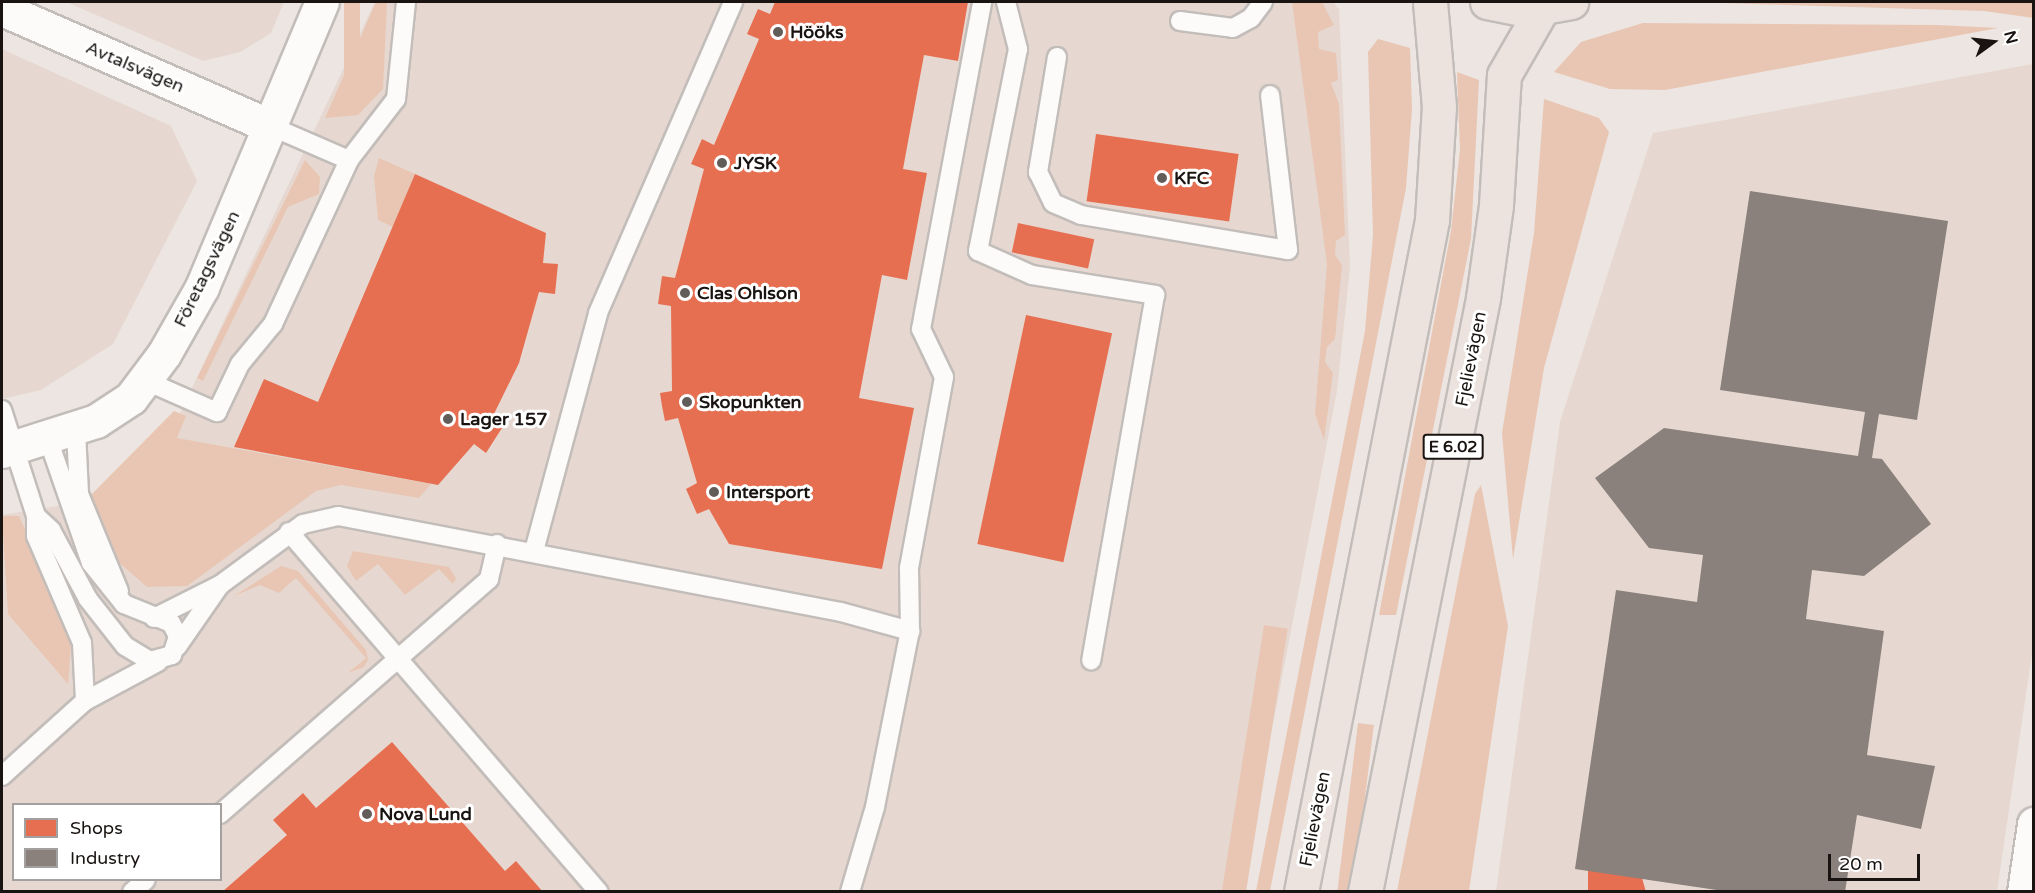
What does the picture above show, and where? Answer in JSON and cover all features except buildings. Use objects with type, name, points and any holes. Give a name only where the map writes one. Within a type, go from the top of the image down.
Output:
[{"type":"main road","name":"Fjelievägen","points":[[1301,891],[1432,220],[1439,107],[1430,2]]},
{"type":"main road","name":"Fjelievägen","points":[[1486,2],[1563,4]]},
{"type":"main road","name":"Fjelievägen","points":[[1365,891],[1483,298],[1497,206],[1504,75],[1563,4]]},
{"type":"street","name":"Företagsvägen","points":[[6,450],[62,434],[131,398],[144,380],[202,287],[268,125],[322,2]]},
{"type":"street","name":"Avtalsvägen","points":[[2,9],[268,125]]},
{"type":"street","points":[[2024,891],[2034,824]]},
{"type":"lane","points":[[144,380],[217,412],[240,364],[273,324],[349,160],[396,99],[406,2]]},
{"type":"lane","points":[[534,551],[598,313],[733,2]]},
{"type":"lane","points":[[850,891],[884,764],[910,631],[909,568],[944,377],[921,329],[982,2]]},
{"type":"lane","points":[[1006,2],[1018,49],[978,251],[1032,275],[1155,295],[1091,660]]},
{"type":"lane","points":[[1180,21],[1233,28],[1251,18],[1263,2]]},
{"type":"lane","points":[[1057,57],[1038,172],[1053,203],[1081,215],[1288,250],[1270,95]]},
{"type":"lane","points":[[268,125],[349,160]]},
{"type":"lane","points":[[2,410],[6,450],[36,516],[51,530],[88,599],[150,660]]},
{"type":"lane","points":[[62,434],[79,494],[124,604]]},
{"type":"lane","points":[[62,434],[81,543],[99,577],[124,604],[173,626],[177,647]]},
{"type":"lane","points":[[36,516],[36,536],[82,643],[85,701]]},
{"type":"lane","points":[[152,618],[220,585],[289,532],[315,520],[345,517],[534,551],[841,612],[910,631]]},
{"type":"lane","points":[[289,532],[599,891]]},
{"type":"lane","points":[[222,812],[489,579],[497,544]]},
{"type":"lane","points":[[2,776],[85,701],[150,660],[177,647],[220,585]]},
{"type":"lane","points":[[132,891],[144,881]]},
{"type":"shaded area","points":[[66,2],[284,2],[271,33],[240,52],[203,61]]},
{"type":"shaded area","points":[[344,2],[360,2],[360,75],[344,75]]},
{"type":"shaded area","points":[[375,2],[1333,2],[1339,9],[1350,267],[1337,391],[1241,891],[2,892],[2,515],[106,498],[173,428]]},
{"type":"shaded area","points":[[376,2],[387,2],[383,89],[358,115],[325,118]]},
{"type":"shaded area","points":[[1292,2],[1322,2],[1334,25],[1318,32],[1319,49],[1336,53],[1338,80],[1331,83],[1339,104],[1345,235],[1336,241],[1335,255],[1342,265],[1335,339],[1327,347],[1325,362],[1333,373],[1324,440],[1315,414],[1327,264]]},
{"type":"shaded area","points":[[1687,2],[2033,2],[2034,18],[1984,11]]},
{"type":"shaded area","points":[[1643,23],[1938,25],[1998,28],[1665,90],[1610,89],[1554,72],[1581,42]]},
{"type":"shaded area","points":[[1378,39],[1410,48],[1412,109],[1406,188],[1270,891],[1256,891],[1365,331],[1373,235],[1368,52]]},
{"type":"shaded area","points":[[2,49],[171,126],[197,181],[113,344],[41,390],[2,399]]},
{"type":"shaded area","points":[[2033,64],[2034,640],[1997,891],[1496,892],[1560,422],[1653,133]]},
{"type":"shaded area","points":[[1457,72],[1479,80],[1471,239],[1396,615],[1379,615],[1451,231],[1460,149]]},
{"type":"shaded area","points":[[1544,99],[1599,118],[1609,132],[1544,368],[1513,559],[1502,433],[1534,233]]},
{"type":"shaded area","points":[[379,158],[415,174],[393,227],[378,220],[374,176]]},
{"type":"shaded area","points":[[305,160],[320,177],[319,194],[288,207],[203,381],[197,378]]},
{"type":"shaded area","points":[[174,411],[186,416],[177,438],[431,484],[419,498],[341,485],[316,491],[187,586],[147,587],[116,560],[89,497]]},
{"type":"shaded area","points":[[1481,485],[1508,626],[1469,891],[1397,891],[1475,494]]},
{"type":"shaded area","points":[[2,516],[19,516],[65,617],[71,644],[68,684],[8,614]]},
{"type":"shaded area","points":[[353,551],[449,567],[456,578],[453,584],[439,569],[405,595],[378,564],[356,581],[347,566]]},
{"type":"shaded area","points":[[281,566],[298,571],[366,650],[368,660],[364,667],[348,673],[366,658],[296,578],[279,593],[260,585],[234,596]]},
{"type":"shaded area","points":[[1264,625],[1288,629],[1246,892],[1222,892]]},
{"type":"shaded area","points":[[1358,723],[1374,725],[1353,892],[1337,892]]},
{"type":"place","name":"Hööks","points":[[778,32]]},
{"type":"place","name":"JYSK","points":[[722,163]]},
{"type":"place","name":"KFC","points":[[1162,178]]},
{"type":"place","name":"Clas Ohlson","points":[[685,293]]},
{"type":"place","name":"Skopunkten","points":[[687,402]]},
{"type":"place","name":"Lager 157","points":[[448,419]]},
{"type":"place","name":"Intersport","points":[[714,492]]},
{"type":"place","name":"Nova Lund","points":[[367,814]]}]
